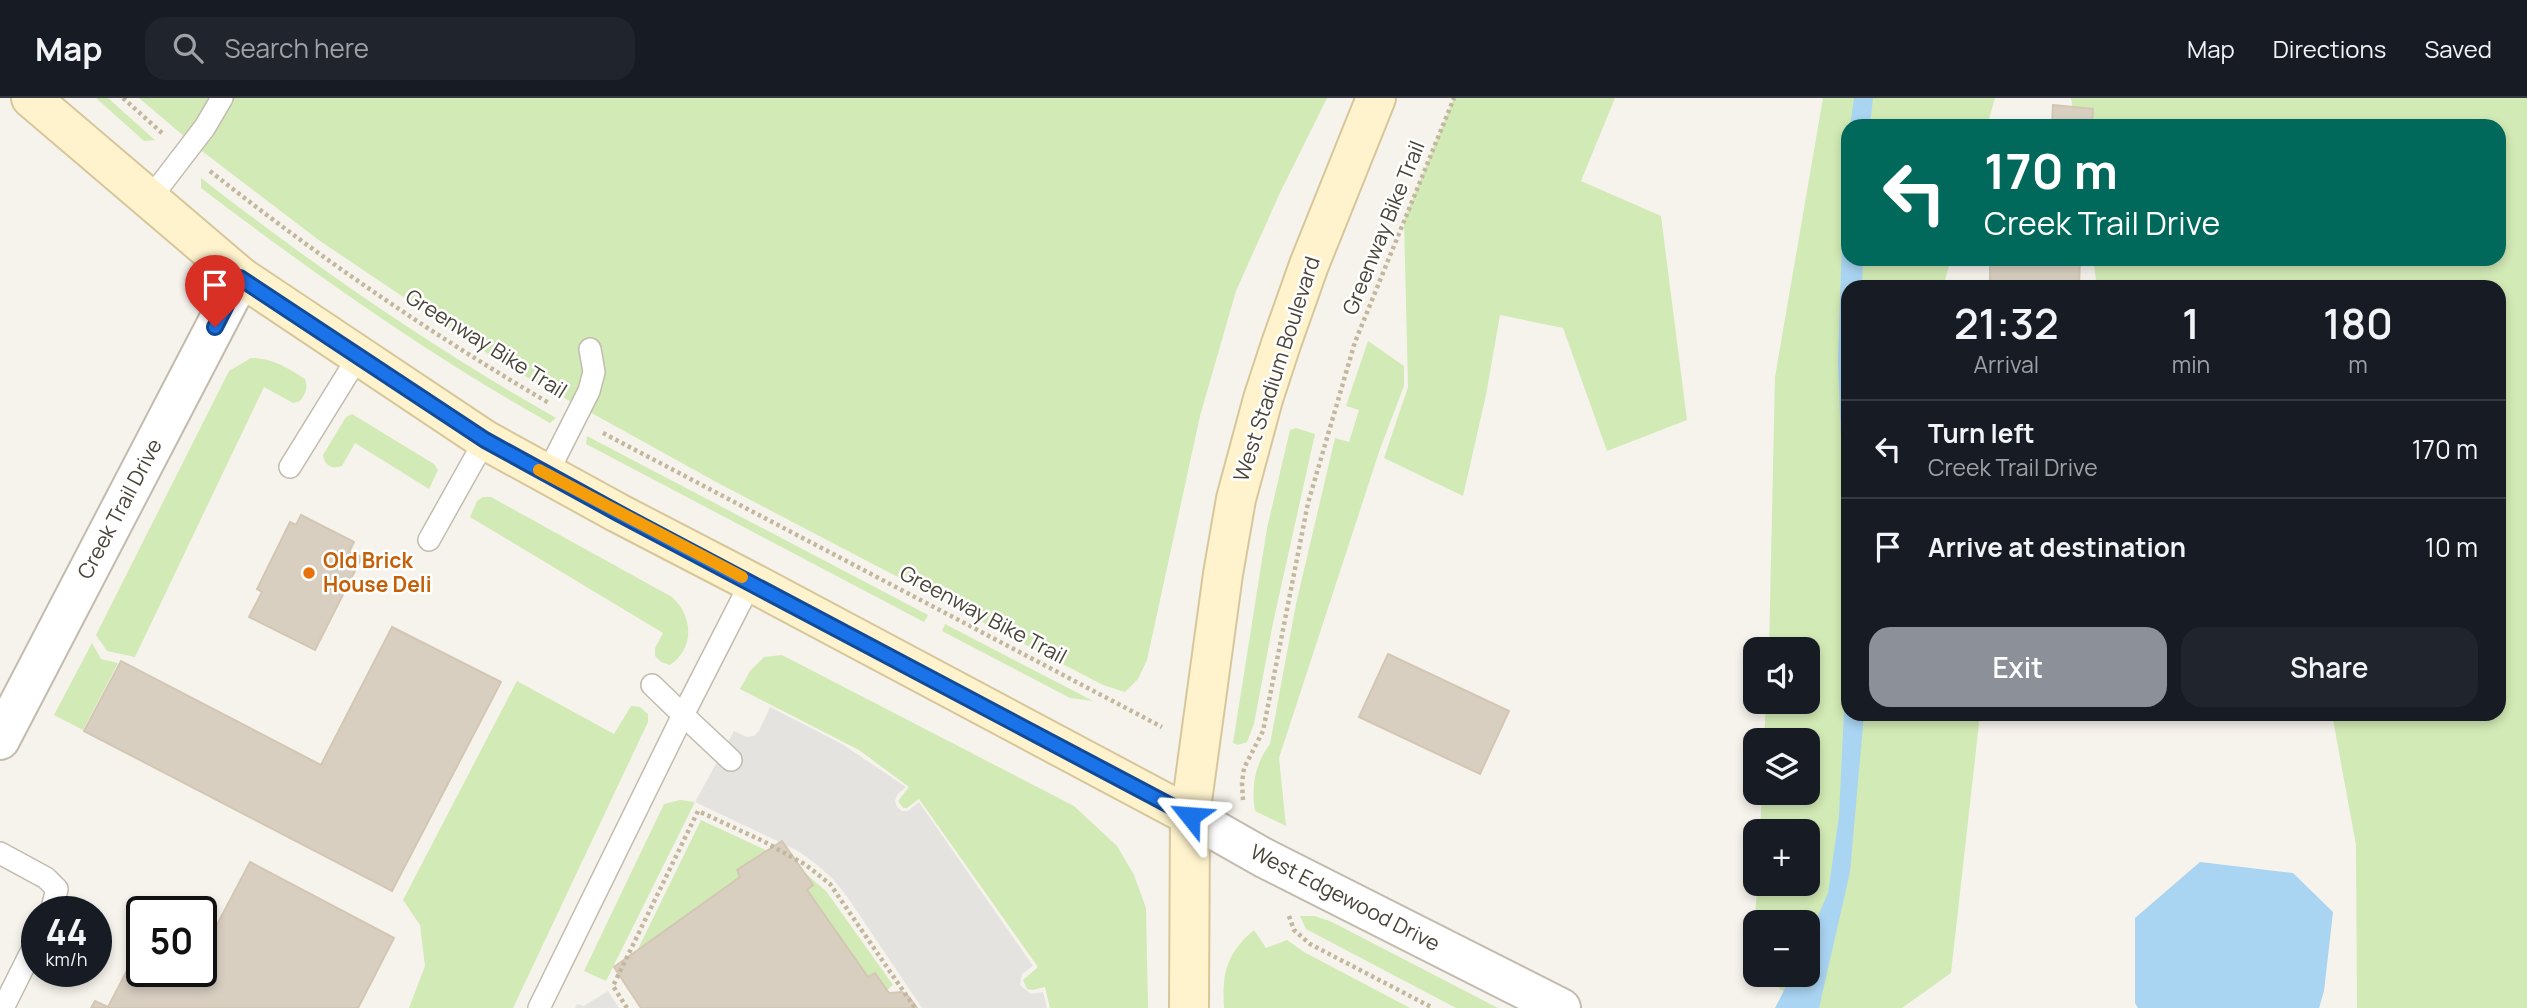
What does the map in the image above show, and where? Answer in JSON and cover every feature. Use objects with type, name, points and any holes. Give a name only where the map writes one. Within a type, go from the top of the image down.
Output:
[{"type":"main road","name":"West Edgewood Drive","points":[[31,98],[240,278],[485,440],[1190,816]]},
{"type":"main road","name":"West Stadium Boulevard","points":[[1189,1008],[1190,816],[1236,499],[1256,424],[1309,265],[1376,98]]},
{"type":"street","name":"Creek Trail Drive","points":[[0,740],[11,690],[240,278]]},
{"type":"street","name":"West Edgewood Drive","points":[[1190,816],[1264,858],[1561,1008]]},
{"type":"lane","points":[[149,200],[205,127],[222,98]]},
{"type":"lane","points":[[547,474],[589,391],[594,372],[590,349]]},
{"type":"lane","points":[[290,467],[358,357]]},
{"type":"lane","points":[[429,540],[485,440]]},
{"type":"lane","points":[[539,1008],[751,582]]},
{"type":"lane","points":[[652,685],[731,760]]},
{"type":"lane","points":[[0,853],[46,878],[57,889],[55,896]]},
{"type":"lane","points":[[3,1008],[21,972]]},
{"type":"path","name":"Greenway Bike Trail","points":[[123,98],[249,202],[373,291],[478,361],[576,418],[1244,768],[1262,731],[1308,503],[1355,342],[1454,98]]},
{"type":"path","points":[[626,1008],[613,986],[698,811],[795,859],[830,884],[915,1008]]},
{"type":"green space","points":[[96,98],[108,98],[155,140],[144,141]]},
{"type":"green space","points":[[139,98],[1327,98],[1236,291],[1200,416],[1147,660],[1138,679],[1125,692],[1103,685],[955,608],[960,595],[939,585],[934,596],[718,483],[503,364],[320,241],[198,148]]},
{"type":"green space","points":[[1454,98],[1615,98],[1581,181],[1661,216],[1687,420],[1607,451],[1563,328],[1500,315],[1486,395],[1463,496],[1384,458],[1408,387],[1404,220]]},
{"type":"green space","points":[[1823,98],[1995,98],[1989,119],[1841,119],[1841,266],[1949,266],[1945,280],[1841,280],[1841,721],[1979,723],[1951,973],[1902,1008],[1819,1008],[1779,987],[1820,987],[1820,910],[1756,910],[1756,896],[1820,896],[1820,819],[1761,819],[1761,805],[1820,805],[1820,728],[1765,728],[1765,714],[1820,714],[1820,637],[1769,637],[1775,377]]},
{"type":"green space","points":[[2071,98],[2527,98],[2527,1008],[2357,1008],[2356,845],[2333,721],[2506,721],[2506,280],[2096,280],[2094,266],[2506,266],[2506,119],[2074,119]]},
{"type":"green space","points":[[201,178],[374,304],[464,363],[556,418],[550,423],[504,397],[371,312],[201,188]]},
{"type":"green space","points":[[1368,341],[1404,366],[1404,386],[1380,449],[1279,758],[1286,826],[1255,811],[1255,776],[1270,744],[1296,604],[1335,438],[1349,442],[1359,410],[1346,406]]},
{"type":"green space","points":[[251,358],[273,362],[305,379],[305,393],[300,401],[293,403],[264,387],[135,657],[107,651],[96,635],[229,371]]},
{"type":"green space","points":[[352,414],[434,464],[438,470],[429,489],[355,443],[342,466],[332,467],[327,464],[323,455],[346,417]]},
{"type":"green space","points":[[1296,428],[1315,434],[1273,623],[1254,724],[1247,742],[1238,745],[1233,743],[1267,528],[1290,430]]},
{"type":"green space","points":[[587,436],[928,615],[924,622],[586,444]]},
{"type":"green space","points":[[483,497],[491,497],[672,597],[684,613],[688,632],[684,650],[678,658],[670,665],[661,662],[655,656],[655,648],[663,633],[470,517],[477,501]]},
{"type":"green space","points":[[945,624],[1093,701],[1070,698],[942,631]]},
{"type":"green space","points":[[92,643],[101,659],[118,663],[83,730],[54,715]]},
{"type":"green space","points":[[782,655],[1074,806],[1117,846],[1134,875],[1146,908],[1148,1008],[1050,1008],[1045,987],[1027,989],[1023,980],[1038,967],[919,799],[903,808],[898,801],[909,787],[859,750],[740,689],[750,671],[764,657]]},
{"type":"green space","points":[[517,681],[614,734],[631,706],[640,707],[648,714],[648,722],[513,1008],[409,1008],[425,966],[420,925],[403,900]]},
{"type":"green space","points":[[680,800],[695,802],[606,981],[584,971],[664,804]]},
{"type":"green space","points":[[701,820],[768,851],[740,877],[637,951]]},
{"type":"green space","points":[[804,872],[826,891],[893,985],[887,990],[875,973],[868,977],[807,890],[813,885]]},
{"type":"green space","points":[[1300,916],[1314,916],[1330,921],[1498,1008],[1456,1008],[1306,929]]},
{"type":"green space","points":[[1254,930],[1266,948],[1287,940],[1304,952],[1410,1008],[1224,1008],[1224,984],[1228,965],[1237,947]]},
{"type":"shaded area","points":[[770,707],[842,744],[906,787],[897,795],[897,807],[908,811],[919,802],[1033,966],[1022,974],[1020,985],[1031,994],[1043,992],[1047,1008],[922,1008],[833,879],[798,851],[695,802],[734,731],[747,737],[754,736]]},
{"type":"shaded area","points":[[608,991],[619,1008],[575,1008],[577,1004],[584,1006]]},
{"type":"water","points":[[1854,98],[1873,98],[1871,119],[1851,119]]},
{"type":"water","points":[[1841,266],[1863,266],[1862,280],[1841,280],[1841,439],[1838,361]]},
{"type":"water","points":[[1844,721],[1863,721],[1850,872],[1819,1008],[1775,1008],[1786,987],[1820,987],[1820,911],[1828,893],[1839,816]]},
{"type":"water","points":[[2200,862],[2293,873],[2333,912],[2324,991],[2319,1008],[2138,1008],[2135,1003],[2135,918]]},
{"type":"building","points":[[2053,105],[2093,109],[2092,119],[2052,119]]},
{"type":"building","points":[[1990,266],[2080,266],[2079,280],[1990,280]]},
{"type":"building","name":"Old Brick House Deli","points":[[301,515],[354,542],[349,552],[362,557],[315,650],[249,617],[262,592],[257,589],[290,522],[296,525]]},
{"type":"building","points":[[392,627],[501,682],[392,891],[84,731],[121,661],[321,765]]},
{"type":"building","points":[[1388,654],[1509,711],[1480,774],[1359,717]]},
{"type":"building","points":[[782,841],[813,885],[807,890],[868,977],[875,973],[889,993],[902,992],[917,1008],[641,1008],[614,967],[740,877],[737,870]]},
{"type":"building","points":[[250,862],[394,938],[358,1008],[91,1008],[95,1001],[108,1007],[126,973],[126,987],[217,987],[217,925]]},
{"type":"slow traffic","points":[[539,470],[742,577]]},
{"type":"place","name":"Old Brick House Deli","points":[[309,573]]},
{"type":"route","points":[[215,327],[240,278],[485,440],[1190,816]]}]
